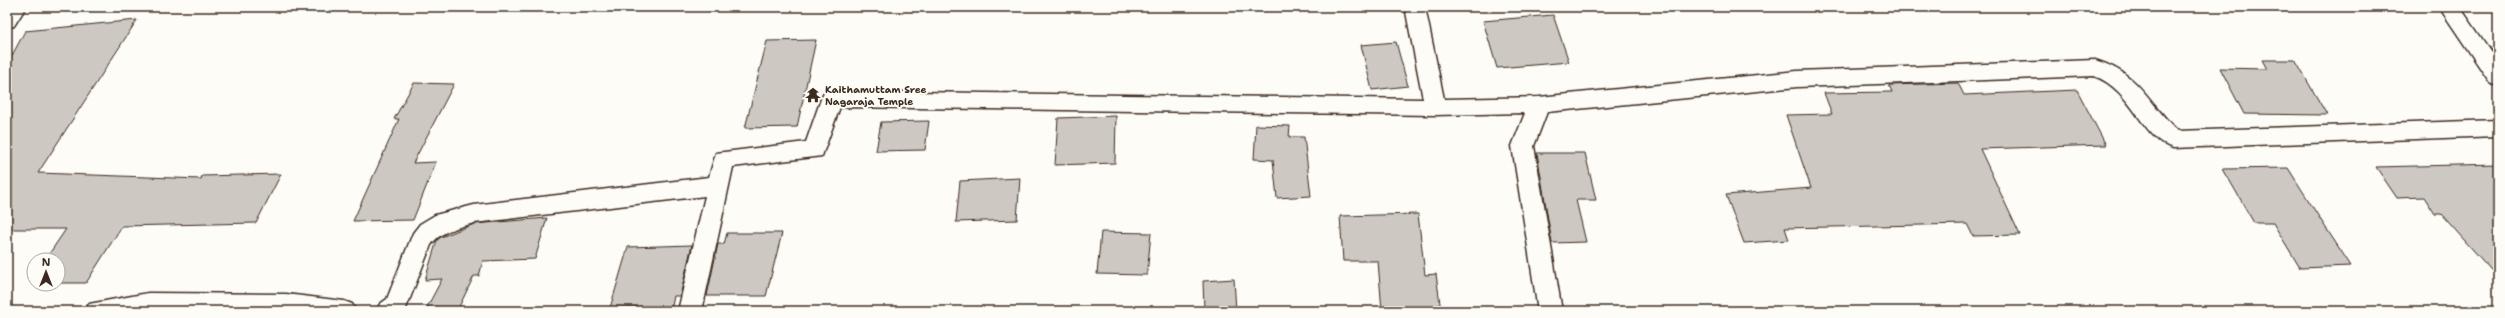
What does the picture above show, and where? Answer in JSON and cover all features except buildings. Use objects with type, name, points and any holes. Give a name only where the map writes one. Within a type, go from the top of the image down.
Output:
[{"type":"street","points":[[7,20],[16,7]]},
{"type":"street","points":[[1415,7],[1435,107]]},
{"type":"street","points":[[2449,7],[2498,78]]},
{"type":"street","points":[[690,311],[724,159],[814,150],[832,99],[1435,107],[1539,105],[1797,78],[2095,68],[2107,70],[2123,80],[2173,140],[2498,128]]},
{"type":"street","points":[[1539,105],[1523,146],[1550,311]]},
{"type":"street","points":[[388,311],[396,305],[421,240],[428,231],[443,222],[474,214],[517,208],[718,185]]},
{"type":"street","points":[[97,311],[148,303],[286,304],[344,311]]},
{"type":"place","name":"Kaithamuttam Sree Nagaraja Temple","points":[[813,95]]}]
